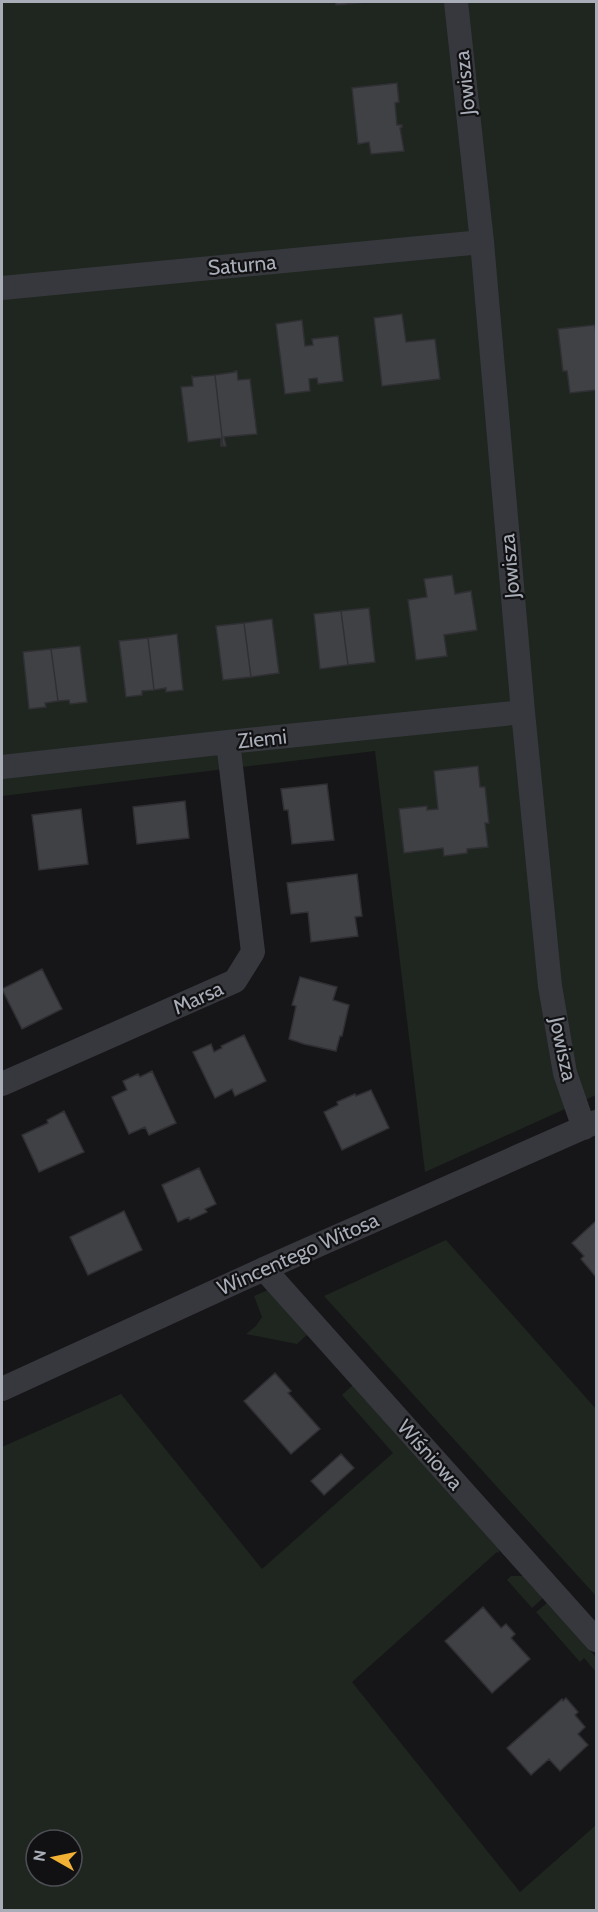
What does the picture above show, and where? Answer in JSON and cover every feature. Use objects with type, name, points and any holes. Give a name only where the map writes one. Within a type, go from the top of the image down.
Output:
[{"type":"street","name":"Jowisza","points":[[456,2],[482,242],[523,712],[550,986],[565,1073],[590,1125]]},
{"type":"street","name":"Saturna","points":[[2,288],[482,242]]},
{"type":"street","name":"Ziemi","points":[[2,767],[523,712]]},
{"type":"street","name":"Marsa","points":[[2,1084],[235,981],[253,952],[228,742]]},
{"type":"street","name":"Wincentego Witosa","points":[[2,1389],[264,1269],[590,1125]]},
{"type":"street","name":"Wiśniowa","points":[[264,1269],[597,1640]]},
{"type":"shaded area","points":[[2,2],[596,2],[596,1095],[425,1172],[375,751],[2,796]]},
{"type":"shaded area","points":[[446,1240],[596,1409],[596,1596],[324,1296]]},
{"type":"shaded area","points":[[268,1290],[307,1335],[297,1344],[246,1334],[262,1317],[254,1296]]},
{"type":"shaded area","points":[[353,1385],[499,1549],[499,1553],[497,1552],[352,1682],[520,1892],[596,1825],[596,1910],[2,1910],[2,1447],[121,1394],[262,1569],[393,1453],[342,1395]]},
{"type":"shaded area","points":[[511,1576],[524,1576],[543,1598],[532,1608],[507,1580]]},
{"type":"shaded area","points":[[547,1603],[596,1657],[596,1672],[584,1658],[580,1662],[536,1612]]},
{"type":"building","points":[[336,2],[367,2],[336,5]]},
{"type":"building","points":[[397,83],[399,102],[395,103],[397,125],[402,125],[400,128],[404,151],[371,154],[369,142],[358,144],[352,88]]},
{"type":"building","points":[[402,314],[406,342],[435,339],[440,379],[382,386],[374,318]]},
{"type":"building","points":[[302,320],[305,346],[313,345],[312,339],[338,336],[343,381],[318,384],[317,378],[309,379],[310,391],[285,394],[276,324]]},
{"type":"building","points":[[595,325],[596,390],[570,393],[567,371],[563,371],[558,329]]},
{"type":"building","points":[[237,371],[238,380],[250,379],[257,434],[224,437],[226,446],[223,446],[215,375]]},
{"type":"building","points":[[215,375],[223,446],[221,446],[221,438],[188,442],[181,387],[193,386],[192,376]]},
{"type":"building","points":[[452,575],[455,594],[471,591],[477,630],[444,635],[447,656],[416,660],[408,600],[427,597],[424,579]]},
{"type":"building","points":[[369,608],[375,662],[348,665],[341,611]]},
{"type":"building","points":[[341,611],[348,665],[320,669],[314,614]]},
{"type":"building","points":[[272,619],[279,673],[251,677],[244,623]]},
{"type":"building","points":[[244,623],[251,677],[223,680],[216,626]]},
{"type":"building","points":[[177,634],[183,690],[166,692],[166,688],[154,690],[148,638]]},
{"type":"building","points":[[148,638],[154,690],[142,691],[142,695],[126,697],[119,641]]},
{"type":"building","points":[[80,646],[87,702],[70,704],[69,700],[58,701],[51,649]]},
{"type":"building","points":[[51,649],[58,701],[45,703],[46,707],[29,709],[23,652]]},
{"type":"building","points":[[478,766],[480,787],[485,787],[489,823],[485,823],[488,847],[467,849],[467,853],[444,856],[443,848],[404,853],[399,809],[427,806],[427,810],[438,809],[434,771]]},
{"type":"building","points":[[327,784],[334,840],[292,844],[288,810],[284,810],[281,789]]},
{"type":"building","points":[[185,801],[189,838],[137,844],[133,807]]},
{"type":"building","points":[[81,809],[88,864],[39,870],[32,815]]},
{"type":"building","points":[[357,874],[362,916],[355,917],[358,936],[311,942],[308,912],[291,914],[287,883]]},
{"type":"building","points":[[42,969],[62,1009],[22,1029],[2,989]]},
{"type":"building","points":[[300,977],[337,987],[333,1000],[349,1005],[336,1051],[289,1039],[296,1006],[292,1005]]},
{"type":"building","points":[[244,1035],[266,1081],[235,1096],[232,1089],[215,1098],[193,1052],[211,1044],[214,1052]]},
{"type":"building","points":[[152,1071],[176,1123],[149,1135],[145,1127],[129,1134],[112,1097],[127,1090],[123,1081]]},
{"type":"building","points":[[371,1090],[389,1128],[342,1150],[324,1112],[338,1105],[337,1102]]},
{"type":"building","points":[[64,1111],[84,1152],[39,1172],[22,1135],[48,1123],[47,1120]]},
{"type":"building","points":[[199,1168],[216,1204],[205,1209],[207,1212],[190,1220],[189,1217],[178,1222],[162,1185]]},
{"type":"building","points":[[124,1211],[142,1250],[88,1275],[70,1237]]},
{"type":"building","points":[[596,1221],[596,1277],[581,1259],[584,1256],[572,1243]]},
{"type":"building","points":[[275,1373],[291,1391],[288,1393],[320,1429],[291,1454],[244,1401]]},
{"type":"building","points":[[341,1454],[354,1468],[324,1495],[311,1481]]},
{"type":"building","points":[[483,1607],[501,1628],[506,1624],[515,1634],[511,1638],[530,1659],[492,1693],[445,1641]]},
{"type":"building","points":[[566,1698],[578,1712],[575,1715],[585,1727],[578,1734],[588,1745],[560,1771],[549,1759],[531,1775],[507,1748],[562,1699],[563,1701]]}]
